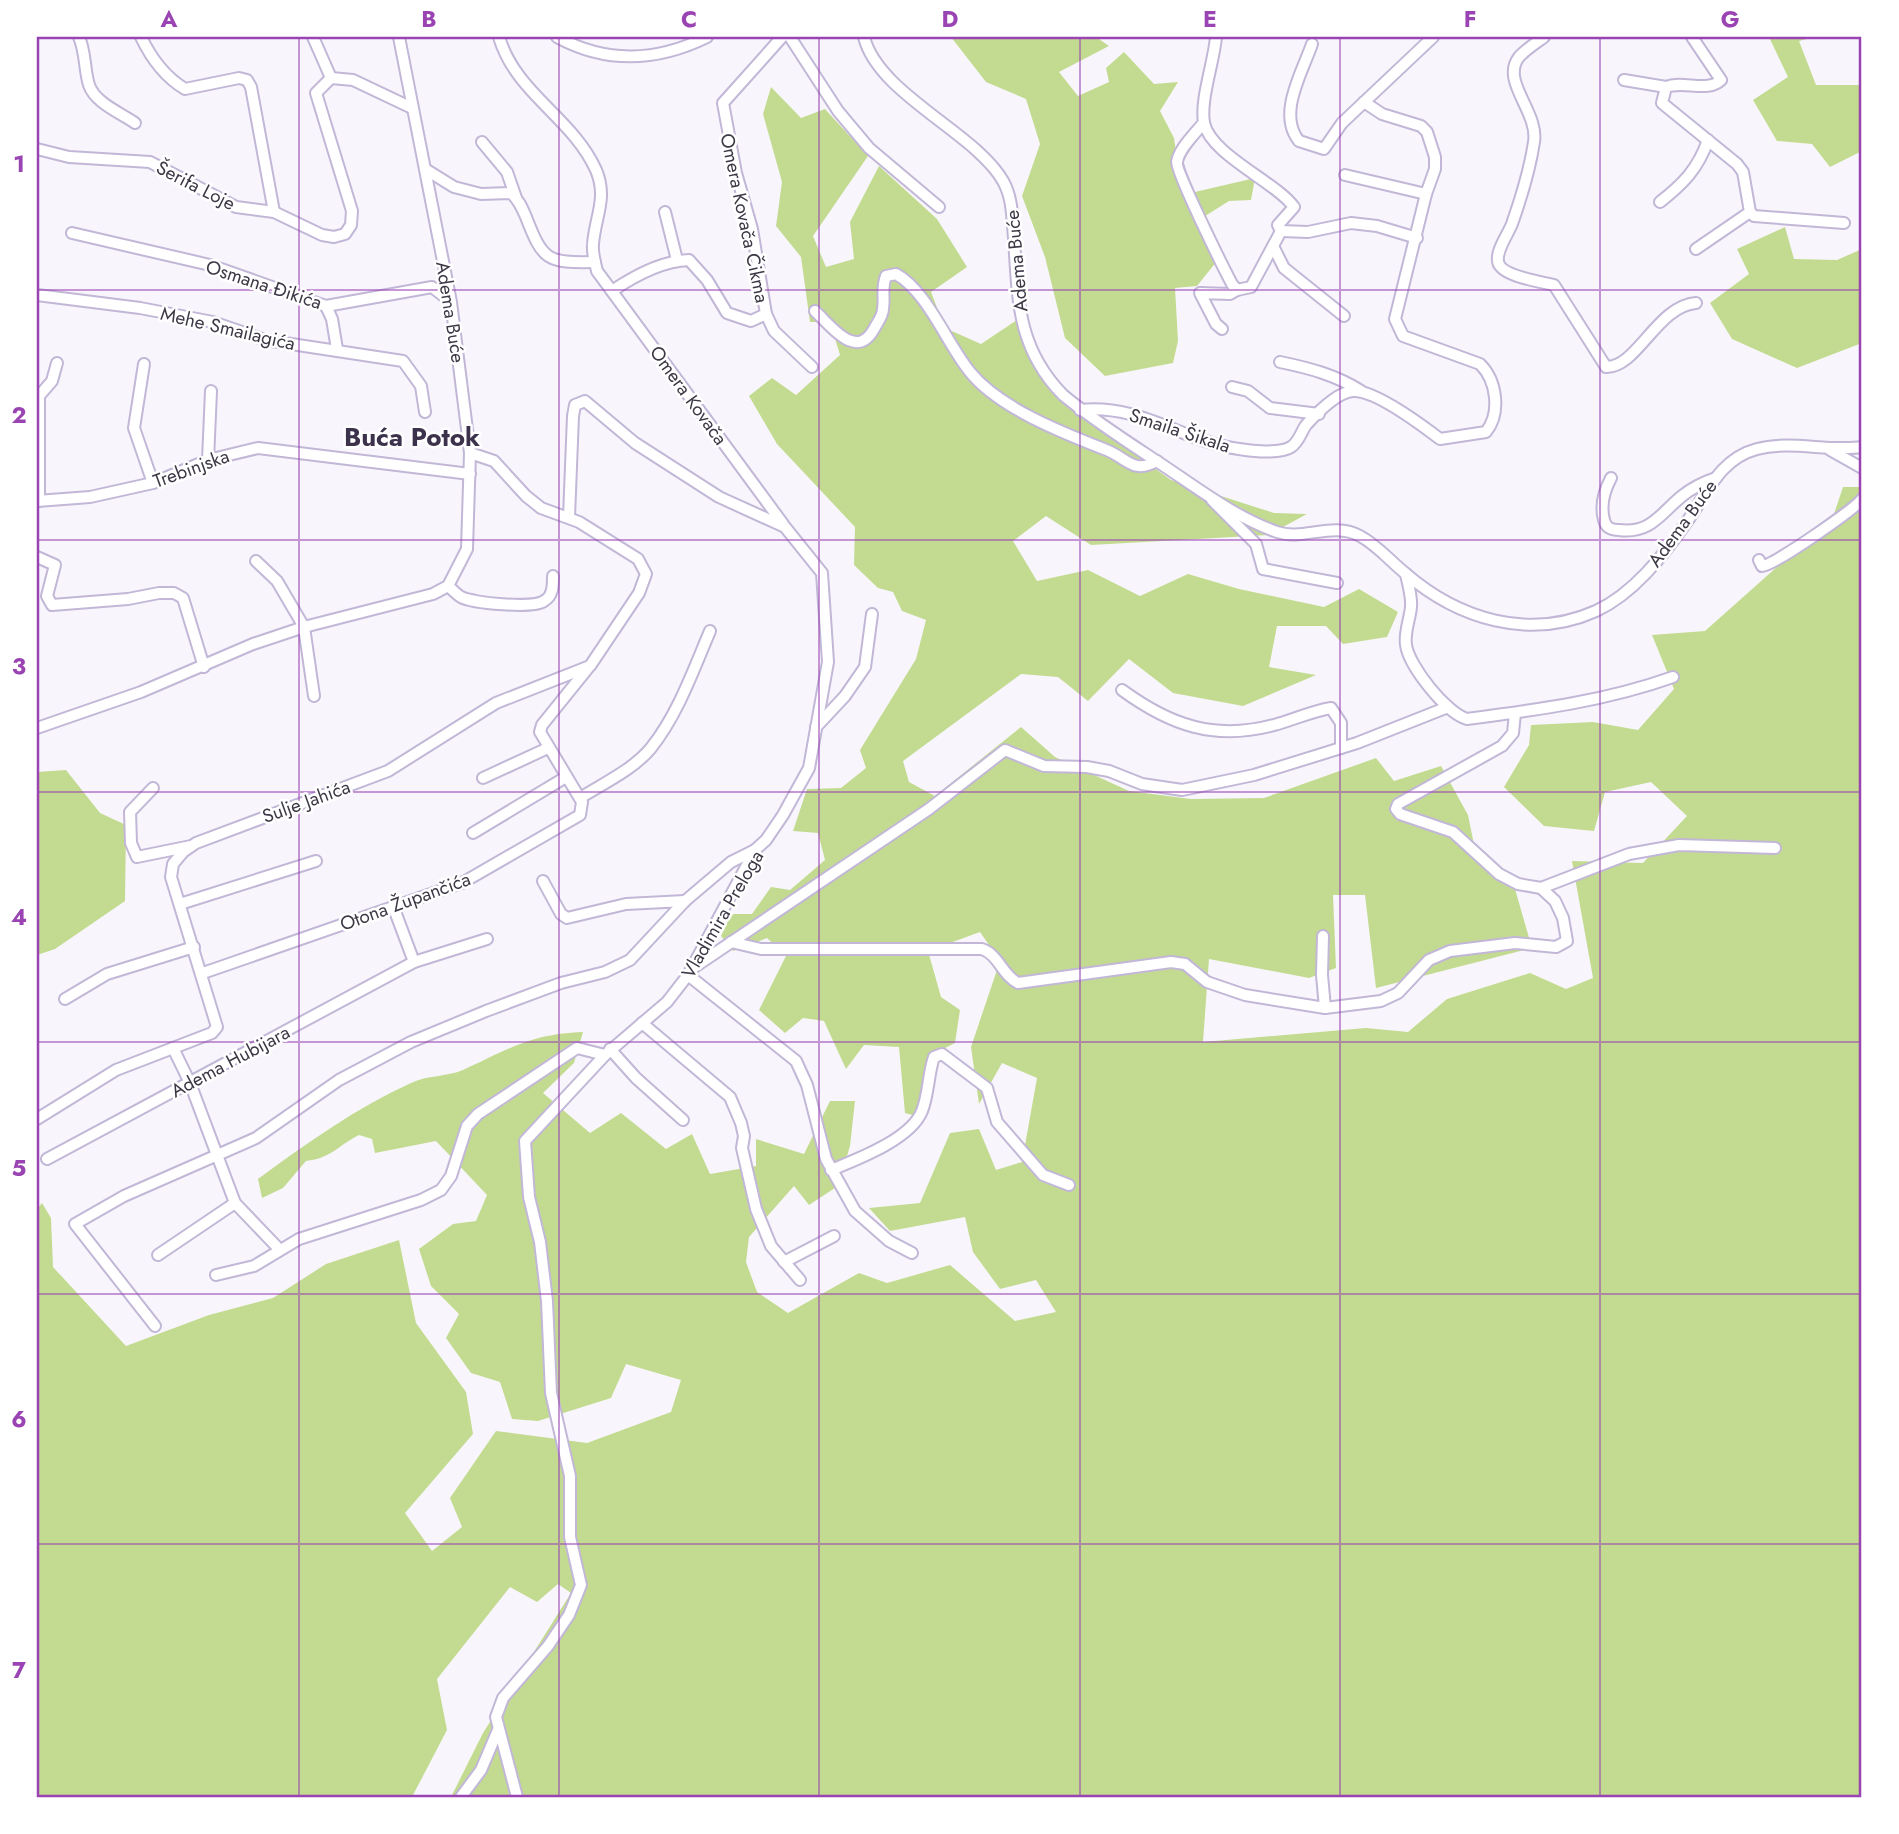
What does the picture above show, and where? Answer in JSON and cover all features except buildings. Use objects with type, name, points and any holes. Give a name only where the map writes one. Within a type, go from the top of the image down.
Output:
[{"type":"street","points":[[79,37],[86,52],[89,86],[99,100],[135,123]]},
{"type":"street","points":[[141,37],[148,53],[166,75],[185,89],[239,78],[247,80],[251,88],[274,212]]},
{"type":"street","points":[[313,37],[331,78],[353,80],[412,108]]},
{"type":"street","name":"Adema Buće","points":[[399,37],[451,302],[470,453],[467,549],[448,586]]},
{"type":"street","points":[[482,142],[507,172],[541,252],[557,261],[595,262],[592,247],[603,191],[597,173],[583,144],[515,75],[499,37]]},
{"type":"street","points":[[556,37],[583,51],[630,59],[659,55],[707,37]]},
{"type":"street","name":"Omera Kovača Čikma","points":[[677,260],[689,260],[699,269],[727,313],[751,321],[766,314],[752,229],[736,173],[723,103],[782,37]]},
{"type":"street","points":[[790,37],[838,111],[869,148],[939,207]]},
{"type":"street","name":"Adema Buće","points":[[864,37],[878,64],[924,110],[987,162],[1002,180],[1011,202],[1018,311],[1029,346],[1043,375],[1080,410],[1210,497],[1279,533],[1323,529],[1359,535],[1442,600],[1472,616],[1520,625],[1570,620],[1597,610],[1622,595],[1646,572],[1687,522],[1726,465],[1756,449],[1774,446],[1828,449],[1862,447]]},
{"type":"street","points":[[1216,37],[1204,122],[1178,156],[1177,174],[1197,207],[1221,264],[1237,290]]},
{"type":"street","points":[[1312,44],[1289,110],[1291,127],[1299,141],[1324,149],[1342,124],[1433,37]]},
{"type":"street","points":[[1544,37],[1519,57],[1512,70],[1512,78],[1528,107],[1535,140],[1516,211],[1499,253],[1497,261],[1500,267],[1510,274],[1555,285],[1606,367],[1611,367],[1635,350],[1676,308],[1696,303]]},
{"type":"street","points":[[1624,80],[1666,87],[1673,84],[1713,85],[1721,80],[1692,37]]},
{"type":"street","name":"Šerifa Loje","points":[[37,149],[69,158],[150,162],[236,207],[274,212],[322,235],[334,237],[345,234],[351,225],[352,211],[316,93],[331,78]]},
{"type":"street","points":[[1666,87],[1662,103],[1729,155],[1743,172],[1750,212],[1754,216],[1844,223]]},
{"type":"street","points":[[1280,362],[1347,382],[1417,420],[1440,439],[1486,432],[1494,422],[1496,402],[1488,371],[1480,364],[1403,336],[1398,329],[1397,310],[1426,194],[1435,169],[1427,132],[1420,126],[1382,114],[1364,102]]},
{"type":"street","points":[[1204,122],[1208,132],[1228,154],[1291,202],[1293,211],[1278,225],[1281,231]]},
{"type":"street","points":[[1660,202],[1688,179],[1701,159],[1708,140]]},
{"type":"street","points":[[425,169],[454,187],[481,194],[506,192],[516,198]]},
{"type":"street","points":[[1345,176],[1426,194]]},
{"type":"street","points":[[612,291],[634,277],[677,260],[665,212]]},
{"type":"street","points":[[1696,248],[1750,212]]},
{"type":"street","points":[[1281,231],[1308,232],[1351,223],[1377,226],[1417,238]]},
{"type":"street","points":[[1222,329],[1216,324],[1200,293],[1230,295],[1237,290],[1251,287],[1281,231]]},
{"type":"street","name":"Osmana Đikića","points":[[72,233],[210,265],[326,306],[432,287],[443,292],[451,302]]},
{"type":"street","points":[[1273,246],[1284,268],[1344,316]]},
{"type":"street","name":"Omera Kovača","points":[[595,262],[597,271],[785,527]]},
{"type":"street","points":[[815,311],[847,341],[859,343],[869,338],[880,319],[883,309],[881,289],[886,276],[897,274],[906,279],[971,373],[987,387],[1064,436],[1109,450],[1138,468],[1157,461]]},
{"type":"street","name":"Mehe Smailagića","points":[[37,295],[140,308],[213,322],[265,340],[403,361],[421,386],[425,412]]},
{"type":"street","points":[[326,306],[332,319],[337,349]]},
{"type":"street","points":[[766,314],[774,331],[812,366]]},
{"type":"street","points":[[38,501],[39,396],[52,381],[57,363]]},
{"type":"street","points":[[144,364],[134,428],[153,483]]},
{"type":"street","points":[[1232,387],[1248,391],[1270,408],[1319,414]]},
{"type":"street","points":[[208,460],[211,391]]},
{"type":"street","name":"Smaila Šikala","points":[[1080,410],[1097,408],[1149,418],[1203,440],[1238,449],[1280,450],[1295,443],[1306,426],[1341,394],[1353,391],[1363,393]]},
{"type":"street","name":"Vladimira Preloga","points":[[517,1797],[496,1717],[503,1698],[548,1646],[569,1615],[581,1585],[570,1537],[570,1475],[551,1393],[547,1301],[524,1148],[530,1133],[607,1052],[667,1002],[690,972],[755,850],[766,840],[799,788],[808,768],[828,662],[822,573],[785,527],[719,497],[635,443],[585,401],[575,405],[573,416],[569,517]]},
{"type":"street","name":"Trebinjska","points":[[38,501],[90,497],[153,483],[208,460],[258,448],[470,474]]},
{"type":"street","points":[[1828,449],[1862,468]]},
{"type":"street","points":[[470,453],[494,461],[541,508],[569,517],[629,552],[643,566],[646,574],[624,620],[541,725],[540,732],[548,748],[580,798]]},
{"type":"street","points":[[1611,478],[1602,501],[1604,524],[1611,529],[1625,531],[1647,527],[1682,496],[1716,478]]},
{"type":"street","name":"Adema Buće","points":[[1210,497],[1222,513],[1256,544],[1263,569],[1338,583]]},
{"type":"street","points":[[1759,560],[1762,566],[1774,563],[1825,525],[1856,507],[1862,499]]},
{"type":"street","points":[[37,557],[55,565],[47,596],[52,605],[128,600],[159,593],[174,593],[183,598],[204,667]]},
{"type":"street","points":[[256,561],[276,581],[304,627],[314,696]]},
{"type":"street","points":[[1406,574],[1411,606],[1405,642],[1408,654],[1456,716],[1466,719],[1515,713],[1623,693],[1673,677]]},
{"type":"street","points":[[37,728],[204,667],[253,644],[304,627],[412,601],[448,586],[461,597],[472,600],[533,606],[546,601],[553,589],[553,576]]},
{"type":"street","points":[[816,727],[851,689],[865,667],[872,614]]},
{"type":"street","name":"Otona Župančića","points":[[202,973],[474,878],[580,815],[583,807],[580,798],[618,775],[650,749],[686,688],[709,631]]},
{"type":"street","name":"Sulje Jahića","points":[[153,788],[130,812],[131,843],[136,857],[191,846],[388,771],[496,703],[590,666]]},
{"type":"street","points":[[1122,690],[1154,713],[1200,730],[1261,729],[1331,708],[1341,723],[1341,748]]},
{"type":"street","points":[[912,1253],[889,1241],[855,1210],[831,1170],[807,1085],[796,1061],[690,972],[929,809],[1005,750],[1044,766],[1087,767],[1109,771],[1142,784],[1182,790],[1243,779],[1341,748],[1448,707]]},
{"type":"street","points":[[1515,713],[1513,733],[1502,746],[1398,804],[1396,809],[1400,814],[1453,832],[1499,874],[1518,884],[1541,888],[1629,855],[1679,845],[1775,848]]},
{"type":"street","points":[[482,778],[548,748]]},
{"type":"street","points":[[473,833],[566,777]]},
{"type":"street","points":[[37,1119],[116,1070],[212,1033],[217,1027],[171,877],[173,864],[191,846]]},
{"type":"street","points":[[155,1326],[75,1224],[124,1196],[256,1138],[339,1080],[411,1042],[561,983],[606,972],[630,960],[685,901],[732,862],[755,850]]},
{"type":"street","points":[[180,904],[316,861]]},
{"type":"street","points":[[543,881],[567,918],[626,904],[685,901]]},
{"type":"street","points":[[731,942],[761,949],[796,950],[982,949],[992,953],[1009,979],[1018,983],[1171,962],[1185,964],[1207,982],[1245,995],[1325,1008],[1381,1001],[1398,993],[1429,960],[1468,946],[1515,943],[1556,947],[1567,942],[1563,918],[1555,901],[1541,888]]},
{"type":"street","points":[[394,906],[414,962]]},
{"type":"street","points":[[1323,936],[1325,1008]]},
{"type":"street","name":"Adema Hubijara","points":[[47,1159],[414,962],[487,939]]},
{"type":"street","points":[[65,999],[107,974],[194,947]]},
{"type":"street","points":[[642,1023],[730,1097],[741,1123],[744,1136],[742,1148],[756,1209],[771,1246],[800,1280]]},
{"type":"street","points":[[173,1048],[190,1083],[235,1203],[279,1249]]},
{"type":"street","points":[[216,1275],[254,1266],[267,1261],[279,1249],[299,1239],[421,1200],[442,1190],[451,1176],[467,1126],[478,1114],[577,1048],[607,1052],[683,1120]]},
{"type":"street","points":[[831,1170],[885,1144],[916,1121],[925,1103],[934,1057],[942,1054],[987,1088],[1000,1126],[1044,1175],[1069,1185]]},
{"type":"street","points":[[158,1255],[235,1203]]},
{"type":"street","points":[[784,1262],[834,1236]]},
{"type":"street","points":[[461,1797],[481,1770],[498,1730]]},
{"type":"green space","points":[[951,37],[1096,37],[1109,46],[1059,72],[1078,96],[1109,82],[1106,68],[1124,52],[1154,84],[1178,82],[1160,111],[1174,138],[1179,173],[1195,192],[1255,178],[1251,200],[1229,201],[1202,218],[1221,256],[1197,286],[1175,288],[1178,341],[1173,363],[1105,376],[1065,338],[1045,257],[1022,196],[1040,144],[1026,99],[986,82]]},
{"type":"green space","points":[[1769,37],[1814,37],[1799,41],[1816,85],[1862,85],[1862,151],[1830,167],[1812,144],[1777,141],[1753,100],[1788,77]]},
{"type":"green space","points":[[771,87],[801,118],[825,109],[868,156],[813,236],[826,267],[854,259],[850,222],[879,166],[937,219],[967,267],[931,292],[945,328],[981,344],[1017,320],[1028,356],[1071,408],[1171,480],[1274,513],[1307,514],[1268,535],[1091,545],[1046,516],[1013,541],[1037,581],[1088,570],[1140,596],[1188,574],[1239,589],[1324,607],[1359,589],[1398,612],[1387,637],[1343,644],[1326,626],[1277,626],[1269,667],[1316,675],[1243,706],[1173,693],[1129,659],[1088,701],[1058,677],[1021,674],[903,761],[909,782],[935,796],[1021,727],[1055,757],[1129,791],[1191,799],[1264,798],[1376,758],[1394,781],[1441,766],[1468,815],[1477,859],[1515,889],[1532,948],[1376,988],[1365,895],[1333,895],[1336,968],[1309,978],[1209,959],[1203,1042],[1366,1028],[1408,1032],[1447,999],[1530,973],[1566,989],[1593,978],[1572,861],[1643,863],[1687,816],[1651,782],[1605,792],[1594,831],[1544,826],[1504,787],[1529,745],[1531,725],[1593,722],[1638,730],[1674,689],[1652,635],[1705,631],[1833,517],[1843,487],[1862,487],[1862,1797],[451,1797],[483,1733],[571,1593],[558,1584],[537,1602],[510,1587],[437,1679],[447,1730],[412,1797],[37,1797],[37,1209],[42,1203],[51,1218],[53,1267],[126,1346],[209,1315],[273,1298],[326,1264],[399,1240],[416,1323],[466,1392],[473,1434],[405,1513],[432,1551],[462,1527],[450,1498],[496,1431],[587,1443],[671,1412],[681,1380],[626,1364],[611,1398],[538,1421],[512,1419],[500,1382],[471,1373],[446,1338],[459,1314],[431,1286],[419,1249],[453,1224],[476,1221],[487,1195],[436,1141],[375,1153],[372,1139],[359,1135],[328,1154],[306,1161],[283,1188],[262,1198],[258,1179],[351,1115],[417,1080],[457,1072],[534,1039],[583,1032],[574,1063],[543,1093],[590,1133],[621,1113],[666,1149],[692,1134],[710,1174],[756,1166],[756,1139],[804,1154],[830,1101],[855,1101],[850,1146],[838,1186],[809,1205],[794,1186],[749,1237],[746,1262],[757,1292],[788,1313],[859,1273],[887,1283],[950,1265],[1015,1321],[1056,1312],[1036,1280],[1000,1289],[973,1252],[965,1217],[890,1231],[869,1208],[920,1203],[950,1133],[979,1129],[996,1170],[1022,1162],[1037,1078],[1002,1063],[979,1104],[971,1047],[1000,961],[980,932],[928,951],[941,997],[960,1010],[955,1043],[929,1056],[916,1116],[905,1113],[899,1047],[864,1045],[846,1069],[824,1021],[803,1018],[785,1033],[759,1010],[786,956],[767,938],[733,951],[721,936],[731,914],[752,914],[771,887],[790,890],[825,860],[818,833],[793,831],[807,789],[841,788],[866,768],[860,750],[916,659],[926,620],[902,611],[893,592],[878,588],[854,565],[855,527],[777,444],[749,396],[772,378],[796,395],[840,355],[830,322],[810,322],[801,257],[776,226],[782,182],[763,114]]},
{"type":"green space","points":[[1785,227],[1794,259],[1837,260],[1862,249],[1862,343],[1797,368],[1732,339],[1710,303],[1749,274],[1737,249]]},
{"type":"green space","points":[[66,770],[100,813],[126,825],[125,901],[55,949],[37,955],[37,772]]},
{"type":"district","name":"Buća Potok","points":[[412,437]]}]
